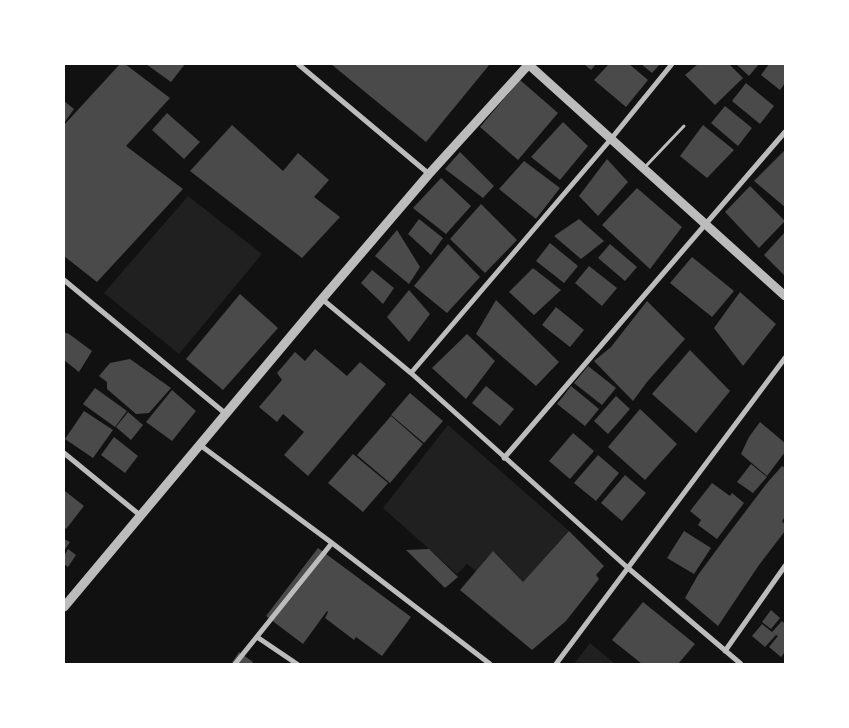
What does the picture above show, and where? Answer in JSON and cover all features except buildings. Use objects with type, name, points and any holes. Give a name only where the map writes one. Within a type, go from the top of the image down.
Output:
[{"type":"street","points":[[298,64],[430,174]]},
{"type":"street","points":[[64,608],[322,299],[430,174],[529,64],[785,296]]},
{"type":"street","points":[[411,373],[611,139],[672,64]]},
{"type":"street","points":[[504,458],[785,132]]},
{"type":"street","points":[[64,280],[226,414]]},
{"type":"street","points":[[322,299],[411,373],[628,568],[741,664]]},
{"type":"street","points":[[556,664],[785,358]]},
{"type":"street","points":[[200,445],[490,664]]},
{"type":"street","points":[[64,453],[141,516]]},
{"type":"street","points":[[235,664],[332,543]]},
{"type":"street","points":[[725,651],[785,566]]},
{"type":"street","points":[[257,637],[297,664]]},
{"type":"lane","points":[[644,168],[684,126]]},
{"type":"shaded area","points":[[188,196],[262,254],[179,354],[104,293]]},
{"type":"shaded area","points":[[448,425],[569,531],[523,582],[493,551],[476,571],[467,564],[457,574],[383,508]]},
{"type":"shaded area","points":[[590,643],[615,664],[574,664]]}]
